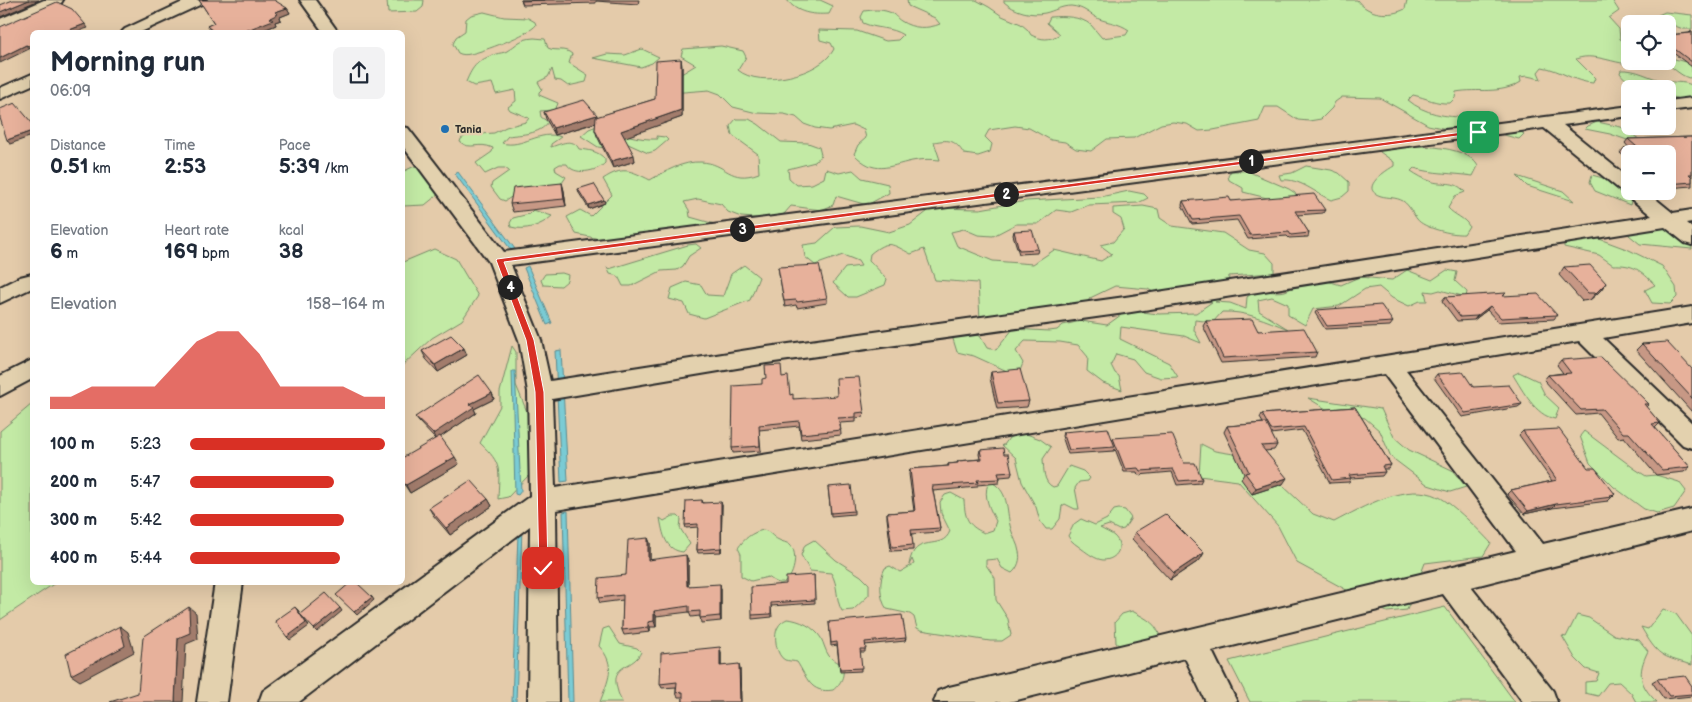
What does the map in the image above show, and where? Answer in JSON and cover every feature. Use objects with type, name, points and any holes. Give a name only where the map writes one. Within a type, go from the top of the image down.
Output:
[{"type":"street","points":[[0,25],[56,0]]},
{"type":"street","points":[[134,30],[199,0]]},
{"type":"street","points":[[307,0],[330,30]]},
{"type":"street","points":[[0,94],[30,80]]},
{"type":"street","points":[[1676,105],[1692,103]]},
{"type":"street","points":[[499,260],[1621,112]]},
{"type":"street","points":[[1548,122],[1621,181]]},
{"type":"street","points":[[405,142],[499,260],[530,340],[540,392],[543,501],[543,702]]},
{"type":"street","points":[[1645,200],[1692,238]]},
{"type":"street","points":[[540,392],[767,355],[1124,305],[1692,216]]},
{"type":"street","points":[[0,296],[30,281]]},
{"type":"street","points":[[274,702],[543,501],[1692,315]]},
{"type":"street","points":[[1584,333],[1692,438]]},
{"type":"street","points":[[1389,364],[1537,558]]},
{"type":"street","points":[[0,387],[30,370]]},
{"type":"street","points":[[949,702],[1449,579],[1690,523]]},
{"type":"street","points":[[1449,579],[1542,702]]},
{"type":"street","points":[[212,702],[229,585]]},
{"type":"street","points":[[1192,642],[1222,702]]},
{"type":"green space","points":[[387,0],[424,0],[423,7],[417,12],[388,13]]},
{"type":"green space","points":[[787,0],[820,0],[833,6],[829,14],[817,14],[795,8]]},
{"type":"green space","points":[[907,0],[976,0],[1002,16],[1021,24],[1031,35],[1046,39],[1060,34],[1047,23],[1050,17],[1077,18],[1087,22],[1102,38],[1126,35],[1129,30],[1118,24],[1099,19],[1076,7],[1067,6],[1045,13],[1034,14],[1013,8],[1004,0],[1357,0],[1373,12],[1386,14],[1405,9],[1407,0],[1612,0],[1619,11],[1609,18],[1619,29],[1621,63],[1593,57],[1576,59],[1595,78],[1593,83],[1542,67],[1538,72],[1541,79],[1527,76],[1520,77],[1521,82],[1497,90],[1456,92],[1455,98],[1450,103],[1436,102],[1413,95],[1408,100],[1421,109],[1436,114],[1496,121],[1511,126],[1524,134],[1519,139],[1489,131],[1442,128],[1428,125],[1380,98],[1342,97],[1335,102],[1321,119],[1298,120],[1278,107],[1265,107],[1259,121],[1199,131],[1187,124],[1173,122],[1161,124],[1134,138],[1107,139],[1091,151],[1076,149],[1065,142],[1051,140],[1029,128],[1015,126],[989,130],[985,137],[992,144],[990,152],[978,156],[964,154],[955,143],[940,141],[934,142],[940,160],[919,160],[882,168],[869,165],[854,154],[858,145],[866,138],[864,130],[853,125],[829,130],[815,128],[804,124],[796,117],[784,114],[757,113],[733,107],[720,94],[709,90],[671,93],[678,76],[696,65],[681,56],[683,49],[721,46],[743,51],[746,57],[738,70],[748,76],[775,79],[804,72],[817,66],[827,58],[834,49],[831,43],[820,40],[819,30],[857,31],[886,41],[898,40],[903,35],[863,23],[861,17],[864,11],[886,11],[906,24],[915,27],[931,27],[940,24],[935,18],[908,6]]},
{"type":"green space","points":[[484,12],[504,17],[528,18],[535,22],[536,25],[516,38],[476,53],[458,53],[453,44],[456,37],[465,31],[466,19],[471,15]]},
{"type":"green space","points":[[1665,12],[1692,15],[1692,29],[1676,26],[1676,15],[1658,15]]},
{"type":"green space","points":[[534,38],[545,39],[548,48],[572,54],[569,63],[588,75],[586,82],[568,86],[561,81],[555,80],[552,69],[548,77],[538,82],[542,89],[539,95],[558,103],[553,110],[540,111],[541,117],[548,122],[535,132],[508,136],[502,143],[517,143],[546,135],[553,135],[561,137],[551,144],[551,147],[566,142],[574,143],[579,149],[590,150],[599,154],[605,159],[605,163],[597,169],[585,171],[574,170],[567,164],[560,164],[555,167],[556,171],[566,177],[560,186],[516,194],[505,201],[500,199],[491,187],[492,183],[509,171],[505,168],[498,168],[485,174],[476,163],[492,152],[493,148],[483,145],[468,146],[460,142],[467,135],[494,133],[506,127],[526,122],[529,118],[510,110],[508,107],[516,101],[515,90],[496,94],[492,83],[474,86],[466,82],[471,71],[480,61],[506,52],[522,41]]},
{"type":"green space","points":[[642,49],[659,57],[652,63],[641,67],[593,58],[607,54],[625,55]]},
{"type":"green space","points":[[1676,59],[1692,64],[1692,77],[1689,78],[1675,70]]},
{"type":"green space","points":[[1621,70],[1627,70],[1661,80],[1628,80],[1620,73]]},
{"type":"green space","points":[[1676,82],[1692,85],[1692,104],[1676,98]]},
{"type":"green space","points":[[736,119],[749,119],[781,142],[808,143],[819,147],[821,155],[815,162],[788,169],[789,178],[797,185],[812,184],[824,178],[826,169],[839,173],[853,170],[862,178],[888,184],[889,193],[867,205],[836,196],[833,205],[821,210],[791,206],[784,214],[770,219],[741,217],[728,212],[721,204],[698,199],[684,202],[689,210],[690,217],[715,224],[705,232],[690,234],[677,229],[604,240],[576,234],[567,217],[580,210],[591,216],[612,195],[603,179],[616,172],[632,172],[650,180],[681,165],[701,162],[710,163],[734,175],[749,176],[759,173],[758,154],[732,135],[730,126]]},
{"type":"green space","points":[[1597,122],[1621,127],[1621,135],[1633,135],[1639,139],[1633,142],[1610,134],[1585,129]]},
{"type":"green space","points":[[602,124],[615,131],[636,137],[658,139],[656,136],[665,137],[668,140],[655,151],[648,153],[626,143],[605,148],[598,147],[581,136],[589,129]]},
{"type":"green space","points":[[1386,145],[1436,147],[1462,153],[1472,159],[1478,166],[1473,176],[1414,168],[1411,171],[1430,181],[1457,185],[1465,192],[1455,196],[1448,208],[1469,226],[1464,234],[1446,232],[1425,225],[1417,219],[1403,201],[1375,193],[1372,189],[1376,180],[1394,166],[1394,162],[1380,152],[1380,148]]},
{"type":"green space","points":[[417,165],[446,188],[425,205],[405,206],[405,171]]},
{"type":"green space","points":[[1306,166],[1339,173],[1349,182],[1349,191],[1342,197],[1331,200],[1295,181],[1281,180],[1279,175],[1292,173]]},
{"type":"green space","points":[[1231,171],[1247,171],[1289,189],[1295,193],[1299,202],[1267,198],[1243,192],[1243,188],[1229,180],[1228,176]]},
{"type":"green space","points":[[1592,175],[1610,180],[1621,188],[1621,200],[1631,200],[1630,205],[1595,191],[1590,182]]},
{"type":"green space","points":[[1517,176],[1563,191],[1574,201],[1527,186]]},
{"type":"green space","points":[[1129,191],[1144,194],[1148,198],[1138,203],[1089,205],[1071,212],[1056,210],[1038,224],[1016,224],[993,236],[978,235],[964,229],[951,232],[957,246],[993,261],[1033,264],[1054,250],[1101,261],[1112,254],[1100,245],[1113,242],[1124,229],[1121,219],[1113,214],[1113,208],[1143,206],[1158,209],[1160,218],[1172,226],[1223,233],[1249,250],[1265,253],[1274,263],[1274,273],[1229,276],[1227,298],[1215,302],[1230,303],[1246,309],[1247,297],[1256,292],[1285,291],[1310,279],[1319,279],[1341,285],[1359,277],[1392,280],[1407,270],[1432,280],[1447,270],[1457,272],[1455,281],[1467,292],[1466,297],[1440,290],[1433,292],[1425,291],[1427,301],[1420,301],[1409,306],[1392,298],[1379,287],[1365,289],[1339,306],[1313,309],[1305,325],[1288,315],[1288,304],[1272,297],[1258,300],[1259,311],[1288,329],[1263,319],[1231,312],[1222,312],[1213,322],[1195,320],[1194,330],[1201,343],[1184,336],[1121,327],[1120,339],[1169,363],[1178,377],[1161,378],[1144,372],[1133,359],[1116,354],[1111,365],[1119,376],[1122,390],[1103,383],[1087,371],[1088,357],[1078,345],[1060,342],[1025,341],[1016,351],[1023,363],[1018,376],[974,356],[957,352],[953,339],[955,336],[971,333],[980,336],[987,348],[996,350],[1013,329],[1049,331],[1057,330],[1063,325],[1081,321],[1107,325],[1125,312],[1133,311],[1159,314],[1196,313],[1212,302],[1179,301],[1162,297],[1148,289],[1115,286],[1090,298],[1084,308],[980,319],[978,283],[935,280],[924,249],[911,254],[890,245],[881,246],[876,249],[870,254],[869,260],[887,279],[885,285],[856,297],[848,297],[833,283],[845,268],[861,266],[858,261],[843,255],[815,265],[805,257],[803,245],[817,243],[835,227],[860,226],[889,232],[910,225],[932,208],[980,209],[1026,201],[1100,197]]},
{"type":"green space","points":[[533,210],[552,216],[543,223],[533,227],[511,227],[510,223],[513,218],[529,214]]},
{"type":"green space","points":[[1631,226],[1668,228],[1692,233],[1692,249],[1640,244],[1629,235]]},
{"type":"green space","points":[[1564,237],[1594,237],[1629,250],[1662,266],[1676,287],[1677,297],[1670,304],[1652,303],[1645,290],[1655,285],[1641,272],[1631,267],[1613,265],[1599,255],[1564,247]]},
{"type":"green space","points":[[696,244],[701,248],[689,256],[683,266],[677,270],[661,271],[631,286],[623,286],[618,276],[610,274],[607,267],[609,269]]},
{"type":"green space","points":[[434,249],[456,259],[478,296],[462,320],[432,338],[405,363],[405,261]]},
{"type":"green space","points":[[744,265],[759,277],[750,300],[704,318],[689,314],[684,303],[669,299],[672,288],[686,282],[701,285],[707,295],[723,296],[731,274]]},
{"type":"green space","points":[[562,273],[568,275],[567,281],[561,286],[543,285],[541,280],[545,274]]},
{"type":"green space","points":[[512,346],[516,352],[516,385],[532,424],[532,454],[529,475],[508,497],[498,499],[498,468],[493,457],[480,443],[500,406],[500,392]]},
{"type":"green space","points":[[1519,372],[1538,381],[1545,395],[1559,408],[1555,419],[1541,413],[1530,402],[1513,375]]},
{"type":"green space","points":[[1308,398],[1381,409],[1394,437],[1409,450],[1452,470],[1466,487],[1450,492],[1428,485],[1391,457],[1380,431],[1365,418],[1326,409]]},
{"type":"green space","points":[[30,406],[30,585],[52,585],[0,620],[0,431]]},
{"type":"green space","points":[[1584,431],[1646,476],[1656,475],[1679,482],[1686,491],[1674,508],[1657,513],[1644,509],[1614,487],[1590,463],[1580,436]]},
{"type":"green space","points":[[1021,432],[1040,439],[1051,447],[1043,459],[1047,482],[1053,487],[1057,486],[1069,466],[1083,471],[1090,478],[1088,481],[1079,482],[1075,488],[1079,509],[1065,504],[1062,506],[1060,519],[1052,529],[1046,529],[1040,521],[1036,507],[1022,482],[1016,458],[1002,445],[1009,438]]},
{"type":"green space","points":[[1201,444],[1215,451],[1252,457],[1313,514],[1334,522],[1385,498],[1413,492],[1426,493],[1439,497],[1451,505],[1491,543],[1483,556],[1425,563],[1407,610],[1387,612],[1297,563],[1278,526],[1238,481],[1199,476]]},
{"type":"green space","points":[[993,483],[1005,498],[1009,523],[1020,555],[1017,566],[1012,573],[1002,568],[997,559],[986,560],[986,565],[995,578],[996,600],[1008,619],[1011,635],[1002,641],[990,641],[921,630],[917,628],[914,617],[910,614],[887,609],[882,600],[881,589],[885,568],[890,566],[900,572],[914,564],[912,559],[909,565],[916,548],[941,541],[950,531],[941,513],[940,502],[945,495],[951,493],[964,500],[966,516],[974,527],[984,533],[993,530],[996,521],[986,493],[988,484]]},
{"type":"green space","points":[[1114,510],[1125,510],[1131,518],[1124,529],[1119,530],[1109,525],[1100,528],[1113,535],[1119,544],[1118,552],[1112,558],[1103,560],[1087,553],[1068,536],[1074,524],[1081,519],[1095,525],[1107,519]]},
{"type":"green space","points":[[673,516],[678,516],[681,519],[680,528],[690,544],[683,552],[672,548],[664,535],[660,518],[664,521]]},
{"type":"green space","points":[[763,530],[789,544],[793,549],[794,566],[790,577],[783,583],[768,577],[751,581],[741,576],[741,554],[738,548],[749,536]]},
{"type":"green space","points":[[814,540],[836,560],[861,576],[869,584],[869,595],[853,610],[842,611],[831,573],[810,571],[801,555],[805,545]]},
{"type":"green space","points":[[1445,607],[1515,702],[1250,702],[1229,661]]},
{"type":"green space","points":[[1663,609],[1676,614],[1692,636],[1692,665],[1661,654],[1641,627],[1648,629]]},
{"type":"green space","points":[[1132,611],[1155,626],[1161,642],[1137,658],[1116,643],[1115,622],[1122,614]]},
{"type":"green space","points":[[1577,615],[1589,618],[1614,635],[1639,640],[1648,651],[1641,672],[1643,684],[1657,702],[1636,702],[1631,693],[1619,682],[1608,683],[1598,696],[1585,693],[1585,682],[1596,681],[1599,673],[1586,669],[1575,658],[1562,636],[1566,637]]},
{"type":"green space","points":[[787,619],[811,627],[821,638],[829,656],[842,666],[842,678],[839,685],[833,690],[825,691],[814,687],[797,662],[785,660],[779,654],[776,645],[776,630]]},
{"type":"green space","points":[[609,627],[620,644],[637,648],[641,652],[634,661],[618,672],[616,677],[617,688],[622,702],[600,702],[608,680],[609,667],[605,653],[599,646],[603,629]]},
{"type":"water","points":[[458,172],[515,249],[511,250],[455,174]]},
{"type":"water","points":[[528,266],[552,323],[547,325],[524,268]]},
{"type":"water","points":[[561,350],[568,481],[561,482],[555,351]]},
{"type":"water","points":[[512,371],[515,371],[521,491],[518,495],[515,494]]},
{"type":"water","points":[[568,511],[573,702],[568,702],[563,512]]},
{"type":"water","points":[[522,528],[516,702],[512,702],[518,534]]},
{"type":"building","points":[[13,0],[29,0],[0,12],[0,5]]},
{"type":"building","points":[[199,0],[274,0],[287,8],[275,12],[278,14],[270,18],[273,20],[247,30],[212,30],[207,26],[214,23]]},
{"type":"building","points":[[57,2],[72,9],[85,24],[69,30],[30,30],[30,46],[26,45],[0,58],[0,27]]},
{"type":"building","points":[[1691,33],[1692,62],[1676,50],[1676,34]]},
{"type":"building","points":[[681,59],[681,110],[621,131],[634,155],[611,161],[595,130],[596,117],[655,99],[656,61]]},
{"type":"building","points":[[584,100],[597,115],[553,128],[544,112]]},
{"type":"building","points":[[15,103],[30,121],[30,132],[7,140],[0,118],[0,109]]},
{"type":"building","points":[[1692,137],[1692,174],[1689,174],[1692,177],[1692,182],[1676,183],[1676,145],[1635,145],[1628,139]]},
{"type":"building","points":[[562,183],[564,199],[510,204],[513,188]]},
{"type":"building","points":[[594,184],[604,200],[588,205],[578,189]]},
{"type":"building","points":[[1314,194],[1325,210],[1295,211],[1309,233],[1291,235],[1289,232],[1250,235],[1239,216],[1193,220],[1183,201],[1229,197],[1231,201]]},
{"type":"building","points":[[1032,230],[1038,249],[1019,250],[1014,231]]},
{"type":"building","points":[[819,265],[827,298],[797,302],[796,300],[784,301],[778,267]]},
{"type":"building","points":[[1590,265],[1606,283],[1596,293],[1588,293],[1564,267]]},
{"type":"building","points":[[1506,293],[1503,296],[1538,294],[1557,315],[1501,318],[1490,306],[1477,316],[1460,317],[1445,297]]},
{"type":"building","points":[[1381,305],[1393,322],[1327,326],[1317,310]]},
{"type":"building","points":[[1252,319],[1258,331],[1304,328],[1317,352],[1223,358],[1206,321]]},
{"type":"building","points":[[451,335],[464,348],[435,365],[422,351]]},
{"type":"building","points":[[1667,342],[1692,369],[1692,398],[1642,344]]},
{"type":"building","points":[[1601,357],[1649,404],[1644,404],[1660,423],[1652,424],[1690,467],[1662,470],[1629,433],[1623,433],[1602,409],[1581,410],[1548,375],[1571,373],[1561,360]]},
{"type":"building","points":[[781,365],[782,377],[788,376],[790,395],[793,394],[793,399],[837,396],[836,378],[859,377],[864,412],[856,413],[856,417],[838,418],[841,430],[801,434],[799,421],[759,425],[760,446],[732,448],[733,386],[762,384],[762,379],[766,378],[765,366]]},
{"type":"building","points":[[1020,369],[1029,401],[998,403],[991,372]]},
{"type":"building","points":[[1463,372],[1473,387],[1509,385],[1522,404],[1465,413],[1437,374]]},
{"type":"building","points":[[479,375],[492,393],[470,404],[474,407],[433,434],[415,417]]},
{"type":"building","points":[[1355,407],[1391,465],[1382,466],[1385,472],[1349,475],[1351,478],[1332,480],[1304,427],[1271,430],[1262,414]]},
{"type":"building","points":[[1266,423],[1277,445],[1261,446],[1287,478],[1256,488],[1245,473],[1249,472],[1227,426]]},
{"type":"building","points":[[1108,428],[1115,447],[1069,450],[1063,432]]},
{"type":"building","points":[[1559,429],[1588,468],[1595,468],[1615,494],[1610,495],[1612,497],[1556,504],[1528,511],[1511,490],[1557,480],[1523,431]]},
{"type":"building","points":[[1172,434],[1184,463],[1195,463],[1202,479],[1179,481],[1173,469],[1140,471],[1138,468],[1125,469],[1113,438]]},
{"type":"building","points":[[440,436],[455,457],[406,485],[405,456]]},
{"type":"building","points":[[1003,448],[1004,454],[1008,454],[1012,472],[998,473],[1000,479],[977,480],[978,483],[932,486],[940,528],[911,530],[913,545],[892,547],[887,513],[915,511],[910,469],[949,466],[948,464],[958,463],[958,461],[982,459],[980,450]]},
{"type":"building","points":[[471,480],[488,499],[446,528],[429,508]]},
{"type":"building","points":[[851,485],[854,511],[831,513],[828,487]]},
{"type":"building","points":[[702,500],[702,503],[721,502],[721,548],[697,550],[698,524],[685,525],[686,501]]},
{"type":"building","points":[[1165,514],[1204,553],[1174,573],[1135,532]]},
{"type":"building","points":[[648,538],[648,560],[686,555],[687,586],[720,584],[720,616],[700,618],[700,611],[689,612],[689,606],[654,611],[654,621],[648,622],[648,627],[622,630],[623,595],[598,598],[599,578],[626,575],[628,540]]},
{"type":"building","points":[[814,575],[815,600],[771,603],[771,614],[752,615],[751,587],[786,584],[786,577]]},
{"type":"building","points":[[348,585],[359,585],[372,597],[354,612],[336,595]]},
{"type":"building","points":[[326,593],[340,608],[314,629],[300,614]]},
{"type":"building","points":[[189,607],[190,633],[178,638],[175,702],[110,702],[138,693],[143,637]]},
{"type":"building","points":[[295,607],[306,623],[287,637],[275,621]]},
{"type":"building","points":[[902,615],[906,638],[865,642],[866,649],[860,649],[862,668],[840,669],[837,642],[831,643],[829,622]]},
{"type":"building","points":[[120,626],[125,646],[71,675],[66,654]]},
{"type":"building","points":[[720,647],[720,666],[739,664],[740,702],[683,702],[683,692],[676,693],[677,682],[660,684],[661,653]]},
{"type":"building","points":[[1685,676],[1692,686],[1692,694],[1669,696],[1657,679]]},
{"type":"place","name":"Tania","points":[[445,129]]},
{"type":"route","points":[[543,568],[540,392],[530,340],[499,260],[1478,132]]}]
